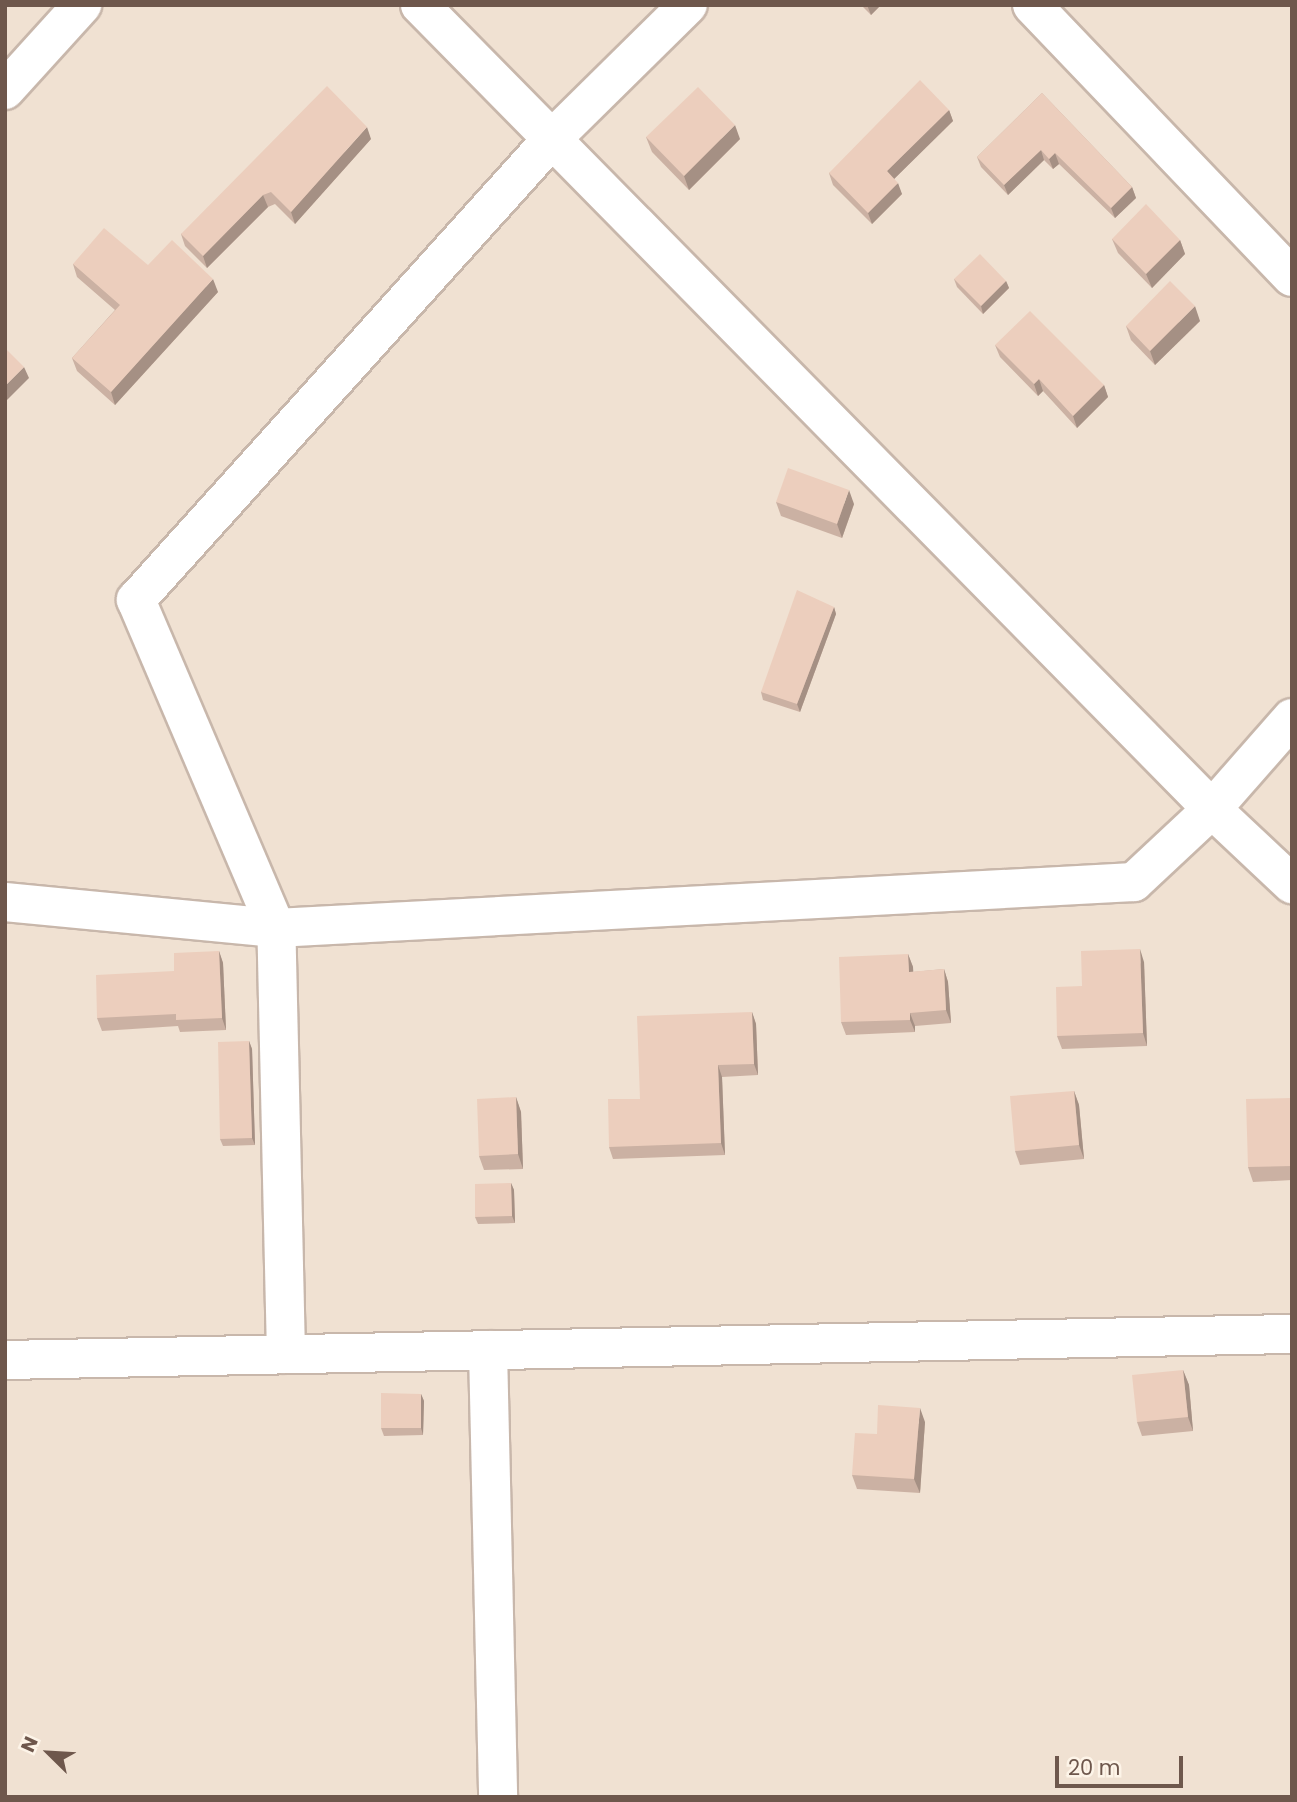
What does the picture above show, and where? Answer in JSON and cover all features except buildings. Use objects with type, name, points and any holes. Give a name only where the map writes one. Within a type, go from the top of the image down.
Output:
[{"type":"street","points":[[5,90],[82,5]]},
{"type":"street","points":[[420,5],[1212,809],[1292,884]]},
{"type":"street","points":[[286,1354],[276,928],[136,600],[551,140],[688,5]]},
{"type":"street","points":[[1032,5],[1292,277]]},
{"type":"street","points":[[5,902],[276,928],[1134,882],[1212,809],[1292,718]]},
{"type":"street","points":[[5,1360],[1292,1334]]},
{"type":"street","points":[[488,1350],[498,1797]]},
{"type":"shaded area","points":[[5,5],[1292,5],[1292,1797],[5,1797]]}]
